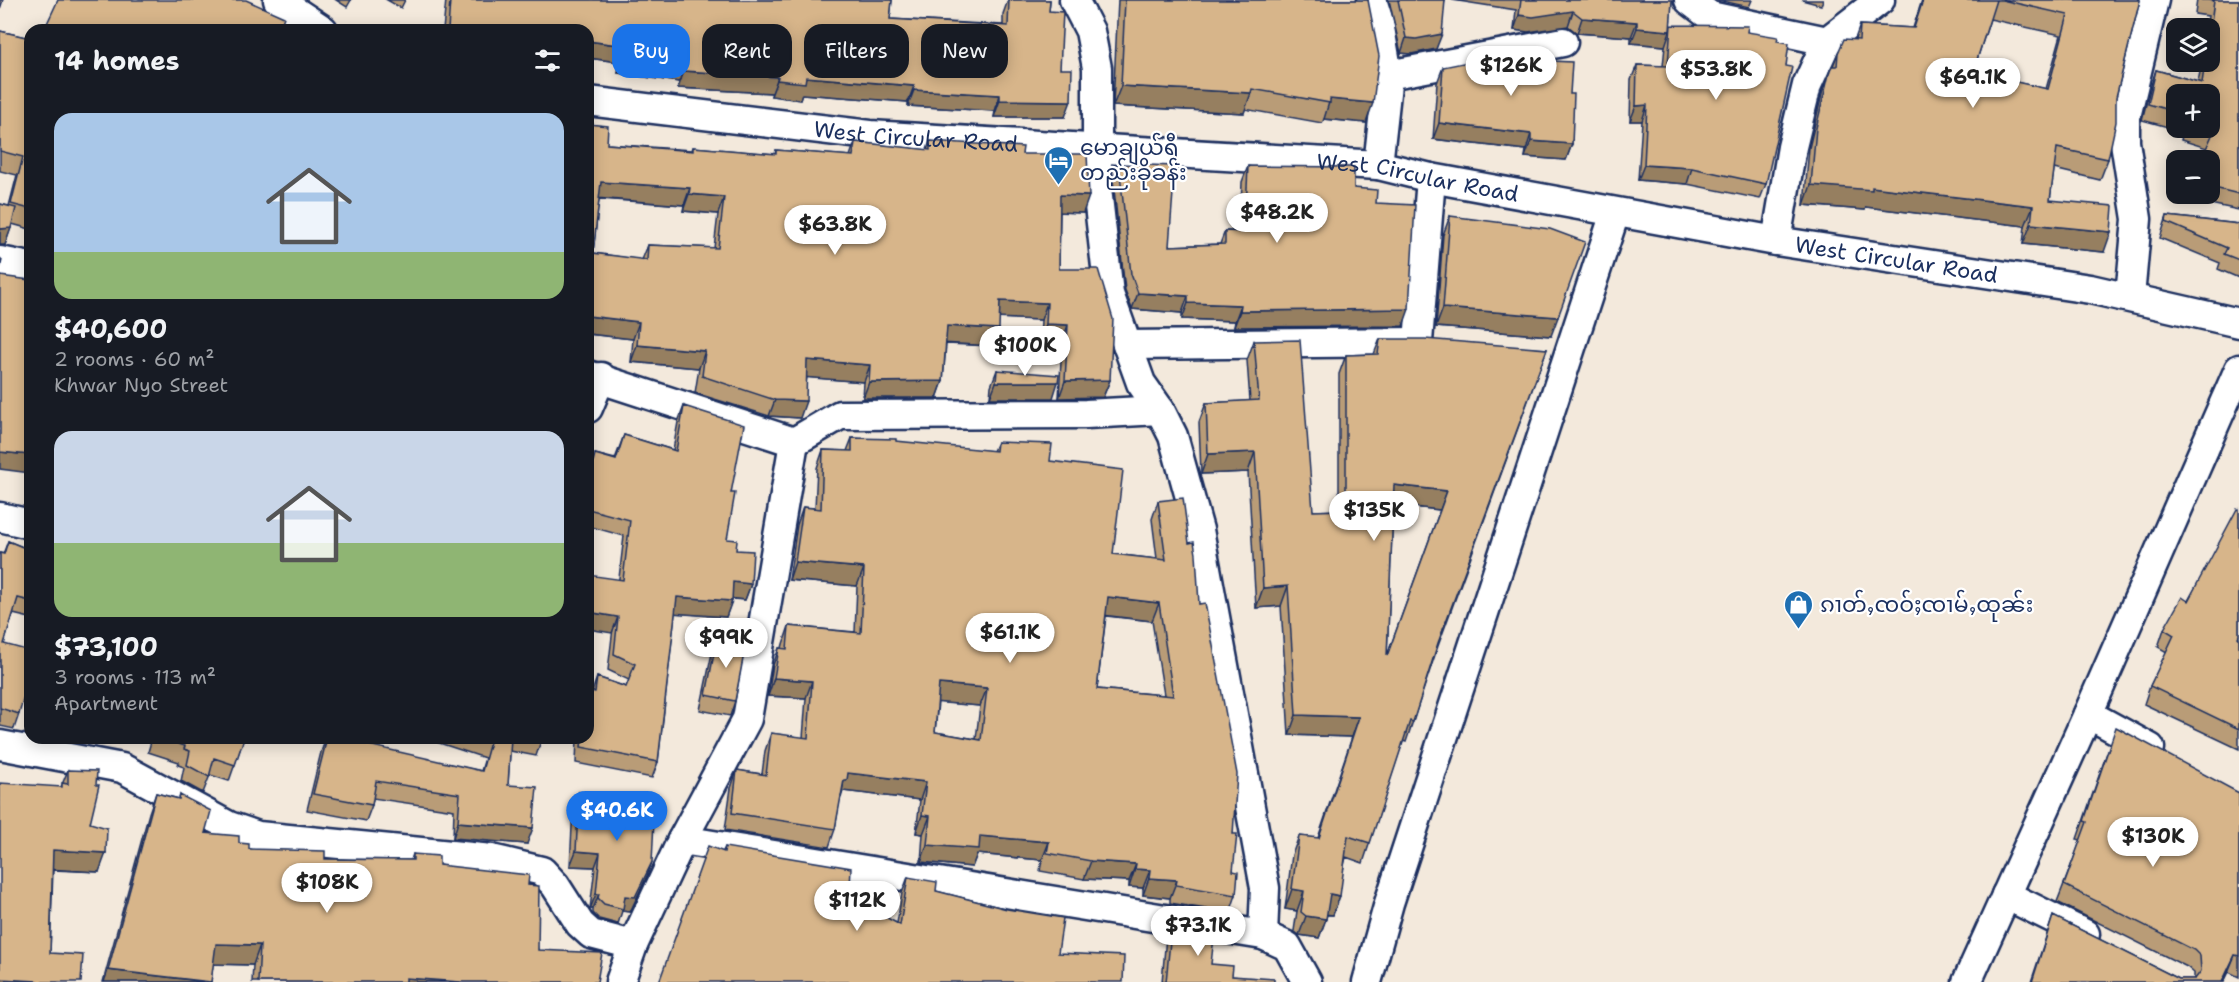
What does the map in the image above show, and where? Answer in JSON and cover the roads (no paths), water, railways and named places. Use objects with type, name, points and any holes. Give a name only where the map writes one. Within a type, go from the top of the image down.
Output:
[{"type":"street","points":[[278,0],[313,24]]},
{"type":"street","points":[[1074,0],[1090,31],[1097,68],[1095,148],[1109,294],[1141,383],[1160,410],[1173,436],[1199,530],[1265,888],[1263,935]]},
{"type":"street","points":[[1372,0],[1379,22],[1388,75],[1378,165]]},
{"type":"street","points":[[1689,0],[1710,16],[1827,41]]},
{"type":"street","points":[[1776,241],[1792,147],[1807,85],[1827,41],[1880,0]]},
{"type":"street","points":[[2130,297],[2137,219],[2125,142],[2125,121],[2154,0]]},
{"type":"street","points":[[1388,75],[1563,42]]},
{"type":"street","name":"West Circular Road","points":[[594,102],[870,135],[1378,165],[1431,178],[1615,213],[2130,297],[2239,324]]},
{"type":"street","points":[[1127,345],[1430,343],[1431,178]]},
{"type":"street","points":[[1367,982],[1557,353],[1615,213]]},
{"type":"street","points":[[0,261],[24,266]]},
{"type":"street","points":[[1967,982],[2088,714],[2239,369]]},
{"type":"street","points":[[595,376],[794,442],[840,415],[1086,414],[1160,410]]},
{"type":"street","points":[[620,982],[633,945],[682,840],[747,720],[794,442]]},
{"type":"street","points":[[0,517],[24,523]]},
{"type":"street","points":[[2088,714],[2168,759]]},
{"type":"street","points":[[0,745],[122,768],[229,826],[258,836],[492,859],[542,871],[555,885],[580,924],[591,934],[633,945]]},
{"type":"street","points":[[682,840],[1263,935],[1287,946],[1307,982]]},
{"type":"street","points":[[2006,895],[2110,947]]},
{"type":"place","name":"မောချယ်ရီ တည်းခိုခန်း","points":[[1059,186]]},
{"type":"place","name":"ၵၢတ်ႇၸဝ်ႈၸၢမ်ႇထုၼ်း","points":[[1799,630]]}]
